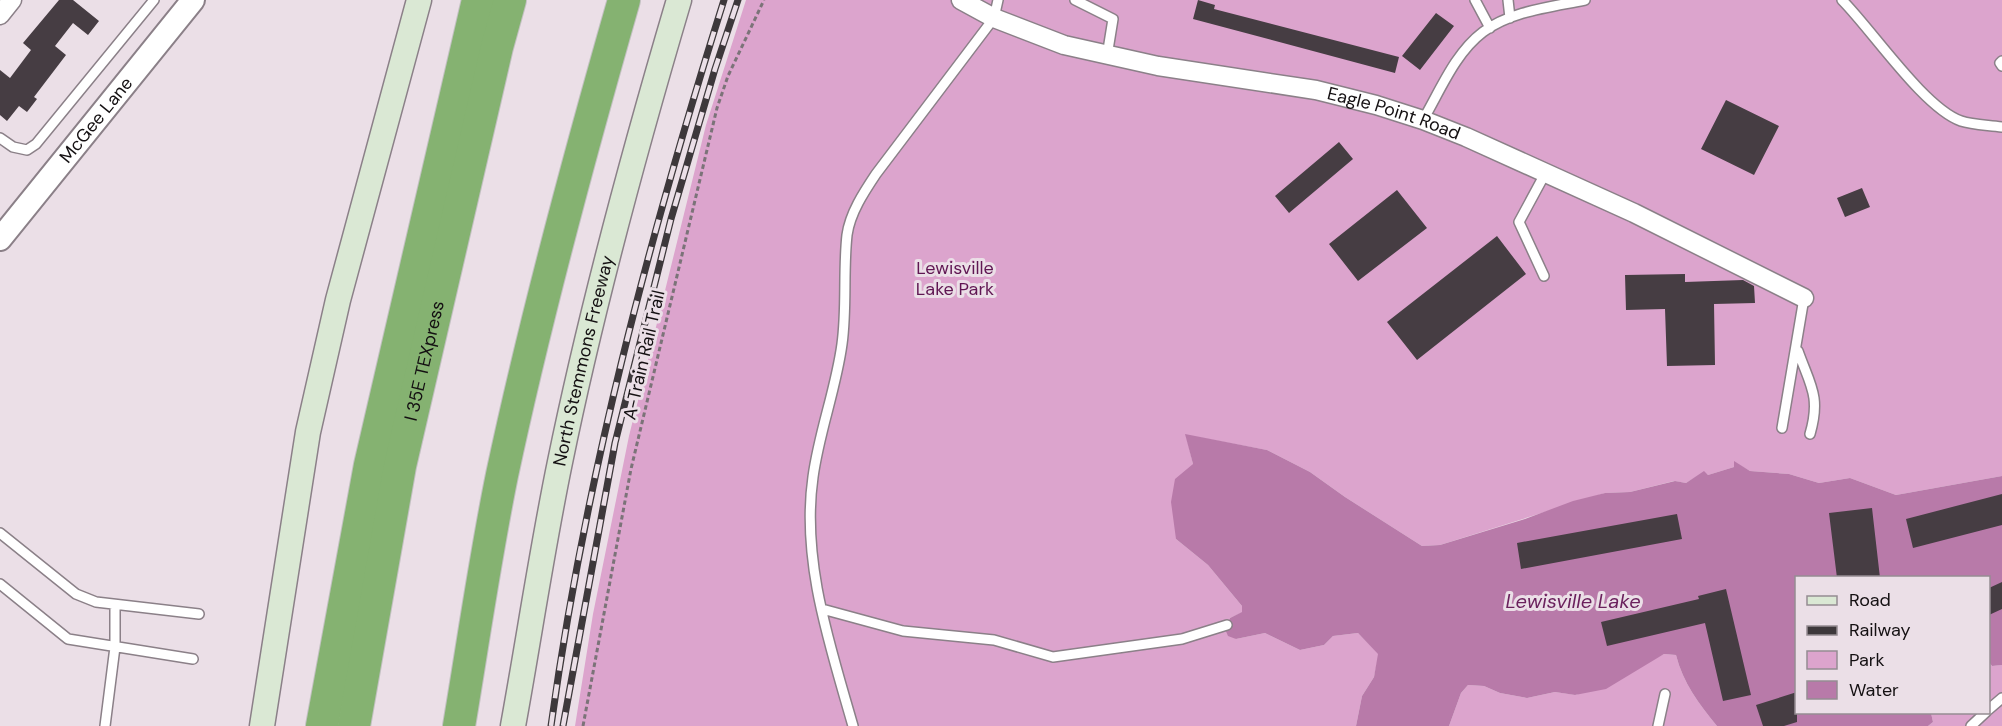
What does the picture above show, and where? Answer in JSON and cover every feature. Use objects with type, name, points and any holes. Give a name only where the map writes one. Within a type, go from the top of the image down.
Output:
[{"type":"highway","points":[[322,726],[370,465],[478,0]]},
{"type":"highway","name":"I 35E TEXpress","points":[[354,726],[400,466],[497,47],[510,0]]},
{"type":"highway","points":[[459,726],[502,477],[522,387],[566,207],[624,0]]},
{"type":"main road","points":[[262,726],[309,432],[338,300],[419,0]]},
{"type":"main road","name":"North Stemmons Freeway","points":[[513,726],[560,462],[606,267],[649,102],[679,0]]},
{"type":"street","points":[[0,15],[12,0]]},
{"type":"street","name":"McGee Lane","points":[[0,239],[193,0]]},
{"type":"street","name":"Eagle Point Road","points":[[961,0],[994,18],[1064,45],[1158,66],[1316,90],[1423,120],[1546,172],[1634,213],[1804,298]]},
{"type":"lane","points":[[0,138],[13,147],[27,150],[36,144],[154,0]]},
{"type":"lane","points":[[853,726],[822,609],[811,555],[810,503],[819,444],[842,346],[845,322],[847,234],[862,196],[876,174],[994,18],[998,0]]},
{"type":"lane","points":[[1075,0],[1113,19],[1107,56]]},
{"type":"lane","points":[[1474,0],[1490,28]]},
{"type":"lane","points":[[1508,0],[1510,18]]},
{"type":"lane","points":[[1423,120],[1468,46],[1490,28],[1510,18],[1585,0]]},
{"type":"lane","points":[[1842,0],[1920,88],[1947,112],[1961,121],[2002,127]]},
{"type":"lane","points":[[2002,62],[2000,63],[2002,66]]},
{"type":"lane","points":[[1544,276],[1519,222],[1546,172]]},
{"type":"lane","points":[[1782,428],[1804,298]]},
{"type":"lane","points":[[1797,348],[1815,396],[1814,421],[1810,434]]},
{"type":"lane","points":[[0,533],[76,594],[96,602],[199,614]]},
{"type":"lane","points":[[0,584],[68,639],[193,659]]},
{"type":"lane","points":[[105,726],[115,647],[115,604]]},
{"type":"lane","points":[[822,609],[903,631],[994,640],[1053,657],[1182,639],[1227,625]]},
{"type":"lane","points":[[1658,726],[1665,694]]},
{"type":"lane","points":[[1990,708],[2002,698]]},
{"type":"lane","points":[[1971,726],[1984,714]]},
{"type":"path","name":"A-Train Rail Trail","points":[[583,726],[631,469],[717,108],[728,76],[764,0]]},
{"type":"green space","name":"Lewisville Lake Park","points":[[746,0],[2002,0],[2002,476],[1896,495],[1850,478],[1819,483],[1789,474],[1750,471],[1734,462],[1734,467],[1708,475],[1704,472],[1686,483],[1674,481],[1630,492],[1605,493],[1440,545],[1422,546],[1310,472],[1267,450],[1186,435],[1193,464],[1176,539],[1208,565],[1242,606],[1243,612],[1230,618],[1225,629],[1236,639],[1265,633],[1300,650],[1324,645],[1333,636],[1358,633],[1379,654],[1374,677],[1362,696],[1356,726],[575,726],[593,614],[629,436],[706,125]]},
{"type":"green space","points":[[1664,654],[1676,655],[1687,684],[1717,726],[1449,726],[1461,693],[1468,685],[1484,686],[1500,693],[1527,698],[1555,692],[1576,695]]},
{"type":"green space","points":[[1990,663],[1992,666],[2002,665],[2002,726],[1928,726],[1933,722],[1931,714],[1990,714]]},
{"type":"water","name":"Lewisville Lake","points":[[1185,434],[1267,450],[1310,472],[1422,546],[1440,545],[1525,519],[1573,501],[1605,493],[1630,492],[1675,481],[1686,483],[1704,471],[1708,475],[1734,467],[1734,461],[1750,471],[1789,474],[1819,483],[1850,478],[1896,495],[2002,476],[2002,665],[1992,666],[1990,663],[1990,576],[1795,576],[1795,714],[1931,714],[1933,722],[1928,726],[1717,726],[1687,684],[1676,655],[1664,654],[1606,689],[1575,695],[1555,692],[1527,698],[1500,693],[1484,686],[1468,685],[1461,693],[1449,726],[1356,726],[1362,696],[1374,677],[1378,654],[1358,633],[1333,636],[1324,645],[1300,650],[1265,633],[1236,639],[1228,636],[1225,629],[1230,618],[1242,612],[1242,606],[1208,565],[1176,539],[1171,502],[1175,479],[1193,464]]},
{"type":"building","points":[[59,0],[73,0],[99,21],[88,35],[73,23],[55,46],[66,55],[34,97],[37,99],[27,112],[19,106],[7,121],[0,115],[0,70],[10,78],[31,50],[23,43]]},
{"type":"building","points":[[1198,0],[1215,5],[1214,9],[1399,57],[1395,73],[1193,19]]},
{"type":"building","points":[[1436,13],[1454,26],[1420,70],[1402,56]]},
{"type":"building","points":[[1726,100],[1779,126],[1754,175],[1701,149]]},
{"type":"building","points":[[1339,142],[1353,159],[1289,213],[1275,196]]},
{"type":"building","points":[[1862,188],[1870,207],[1845,217],[1837,198]]},
{"type":"building","points":[[1397,190],[1427,228],[1358,281],[1329,244]]},
{"type":"building","points":[[1497,236],[1526,274],[1417,360],[1387,322]]},
{"type":"building","points":[[1685,274],[1685,282],[1743,280],[1754,286],[1755,303],[1714,304],[1715,365],[1667,366],[1665,309],[1626,310],[1625,275]]},
{"type":"building","points":[[2002,494],[2002,525],[1913,548],[1906,519]]},
{"type":"building","points":[[1872,508],[1880,576],[1837,576],[1829,513]]},
{"type":"building","points":[[1677,514],[1682,539],[1521,569],[1517,543]]},
{"type":"building","points":[[2002,582],[2002,609],[1990,615],[1990,588]]},
{"type":"building","points":[[1726,589],[1751,695],[1723,701],[1705,623],[1607,646],[1601,622],[1699,599],[1698,596]]},
{"type":"building","points":[[1795,693],[1797,722],[1784,726],[1763,726],[1756,705]]},
{"type":"railway","points":[[551,726],[582,542],[622,360],[670,179],[724,0]]},
{"type":"railway","points":[[563,726],[615,443],[671,219],[715,69],[738,0]]}]
